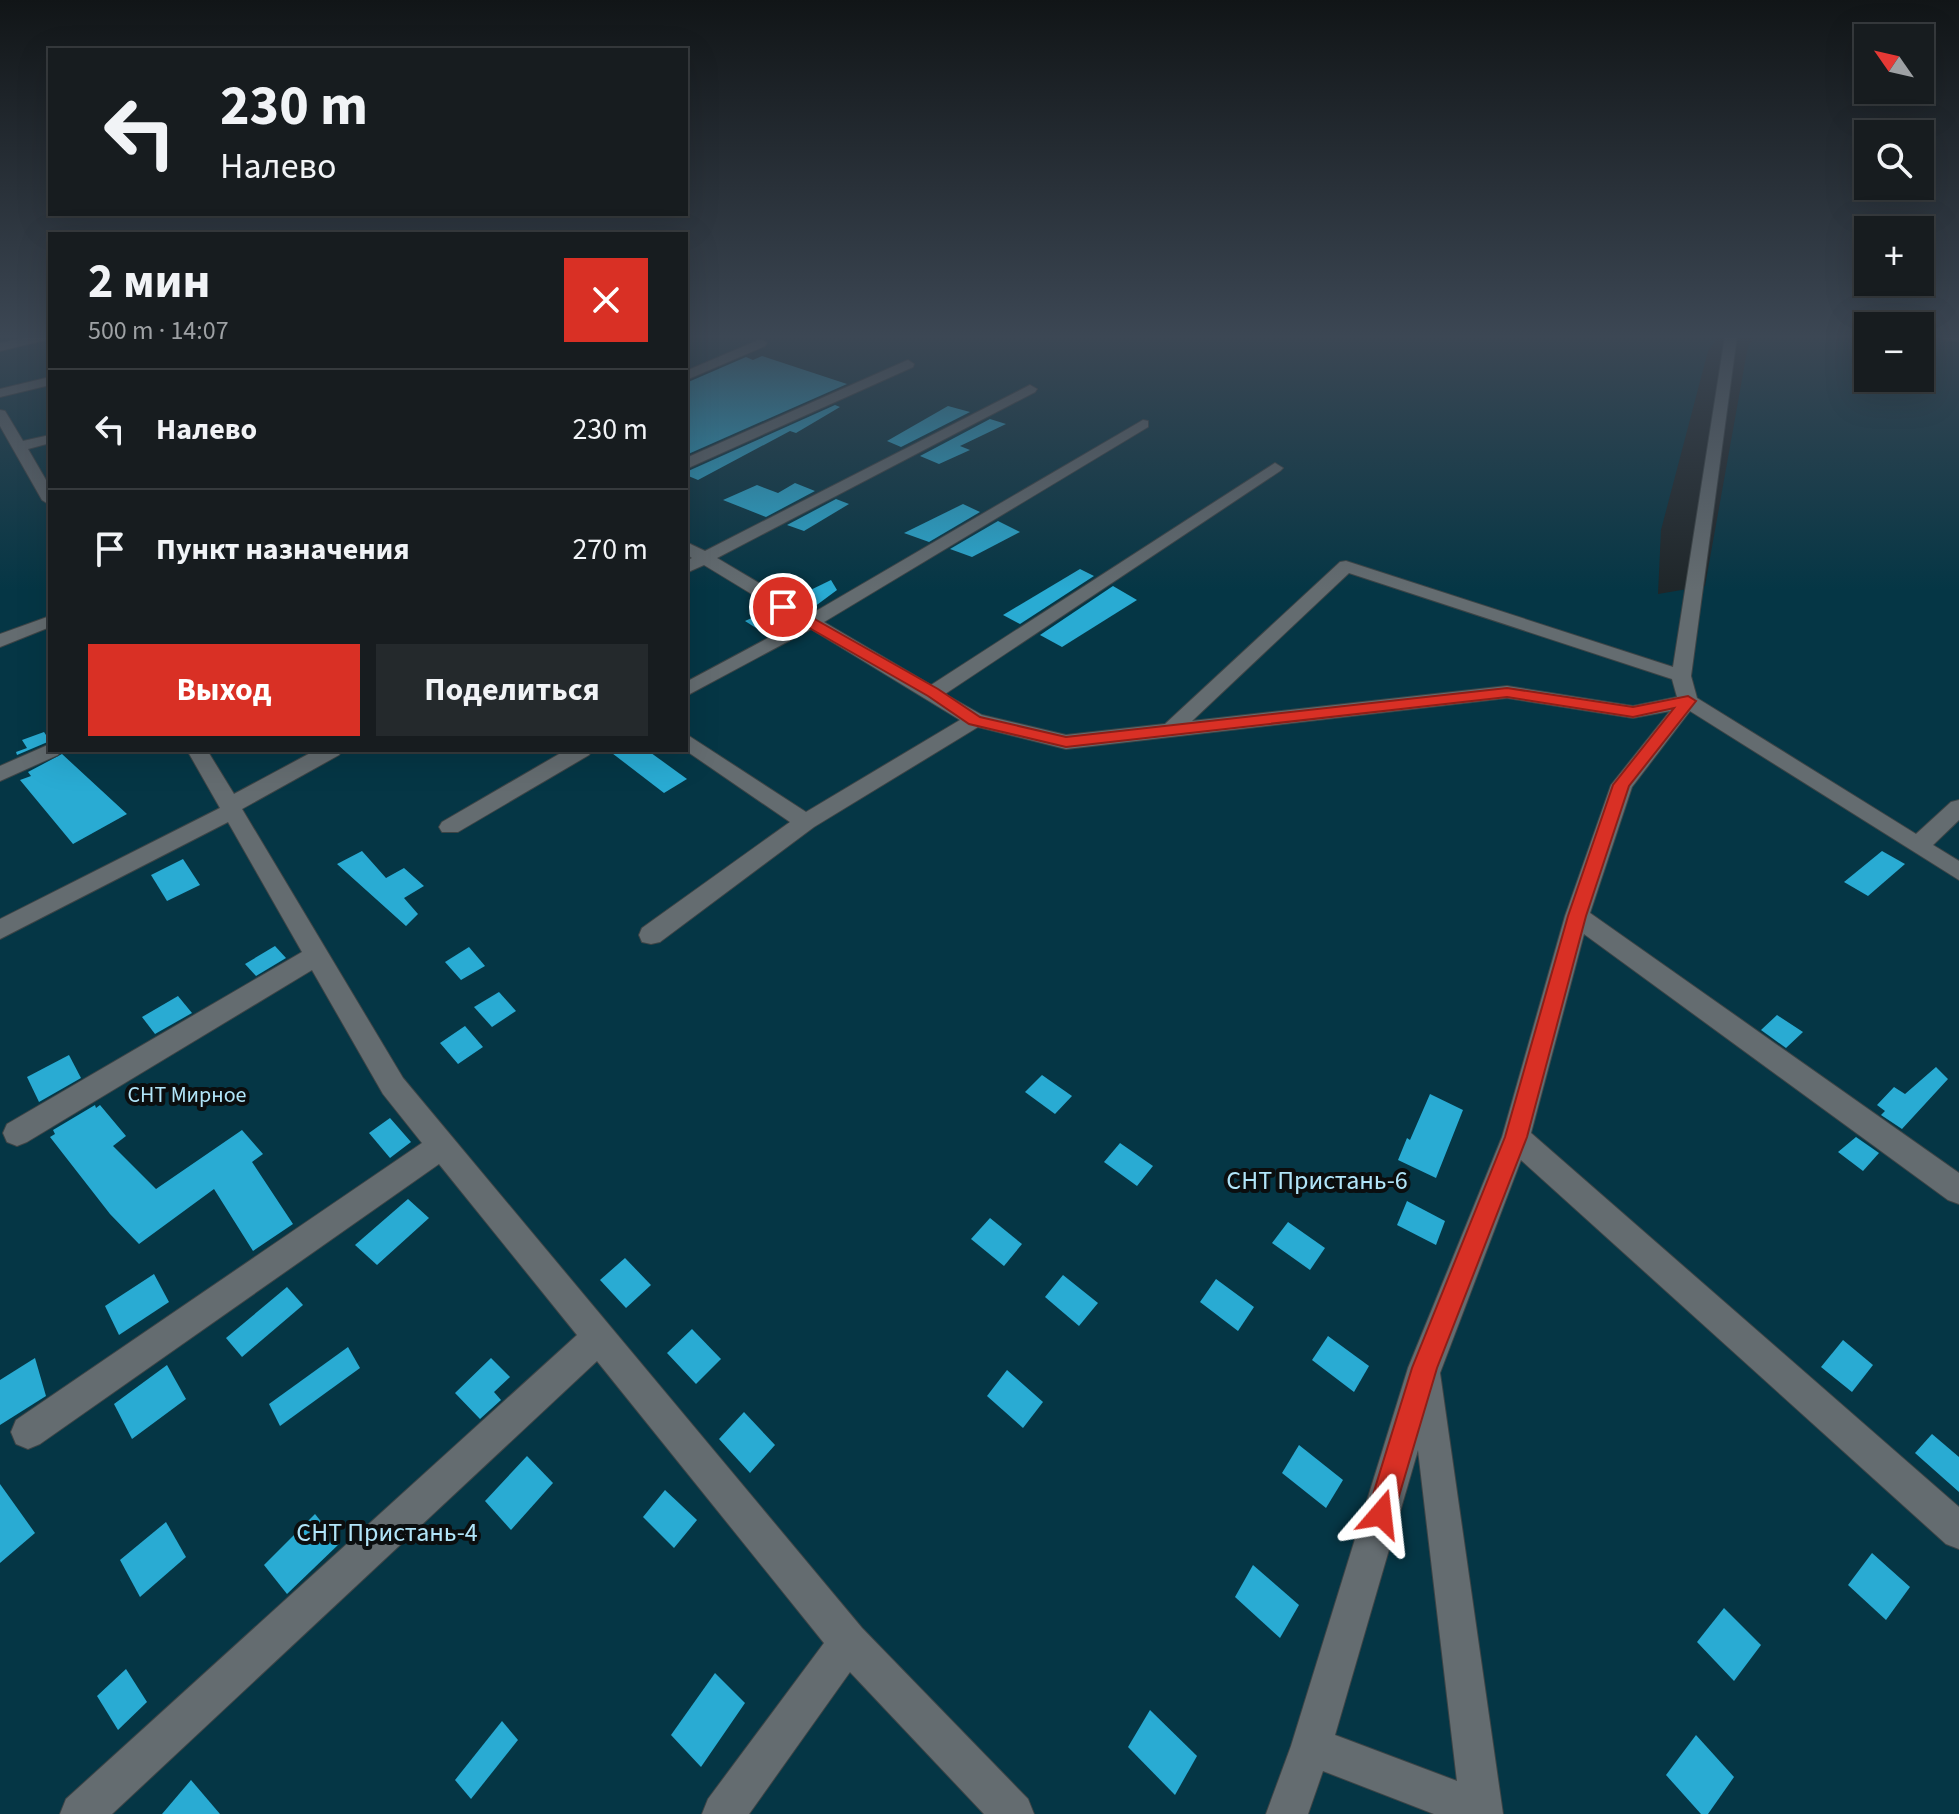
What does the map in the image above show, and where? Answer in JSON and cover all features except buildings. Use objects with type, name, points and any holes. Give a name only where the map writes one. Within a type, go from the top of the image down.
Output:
[{"type":"street","points":[[4,421],[48,497]]},
{"type":"street","points":[[688,463],[782,421]]},
{"type":"street","points":[[688,567],[969,421]]},
{"type":"street","points":[[1719,421],[1681,676],[1688,701],[1959,872]]},
{"type":"street","points":[[688,689],[809,623],[1143,424]]},
{"type":"street","points":[[19,447],[48,440]]},
{"type":"street","points":[[933,693],[1275,468]]},
{"type":"street","points":[[688,548],[975,720],[1066,742],[1507,692],[1633,712],[1688,701]]},
{"type":"street","points":[[1171,730],[1346,566],[1681,676]]},
{"type":"street","points":[[0,641],[48,622]]},
{"type":"street","points":[[1287,1814],[1311,1746],[1425,1368],[1516,1137],[1577,916],[1622,785],[1688,701]]},
{"type":"street","points":[[651,935],[806,822],[975,720]]},
{"type":"street","points":[[688,742],[806,822]]},
{"type":"street","points":[[0,774],[48,751]]},
{"type":"street","points":[[198,752],[393,1086],[848,1642],[1013,1814]]},
{"type":"street","points":[[0,930],[231,808],[329,752]]},
{"type":"street","points":[[450,827],[579,752]]},
{"type":"street","points":[[1918,846],[1959,807]]},
{"type":"street","points":[[1577,916],[1959,1190]]},
{"type":"street","points":[[17,1133],[317,955]]},
{"type":"street","points":[[1516,1137],[1959,1531]]},
{"type":"street","points":[[28,1432],[442,1145]]},
{"type":"street","points":[[81,1814],[599,1337]]},
{"type":"street","points":[[1311,1746],[1482,1812],[1425,1368]]},
{"type":"street","points":[[723,1814],[848,1642]]},
{"type":"green space","name":"СНТ Пристань-6","points":[[0,421],[48,421],[48,752],[688,752],[688,421],[1690,421],[1661,530],[1658,594],[1705,586],[1735,421],[1959,421],[1959,1814],[0,1814]]},
{"type":"route","points":[[783,607],[975,720],[1066,742],[1507,692],[1633,712],[1688,701],[1622,785],[1577,916],[1516,1137],[1425,1368],[1381,1514]]},
{"type":"park label","name":"СНТ Мирное","points":[[187,1094]]},
{"type":"park label","name":"СНТ Пристань-4","points":[[387,1532]]}]
